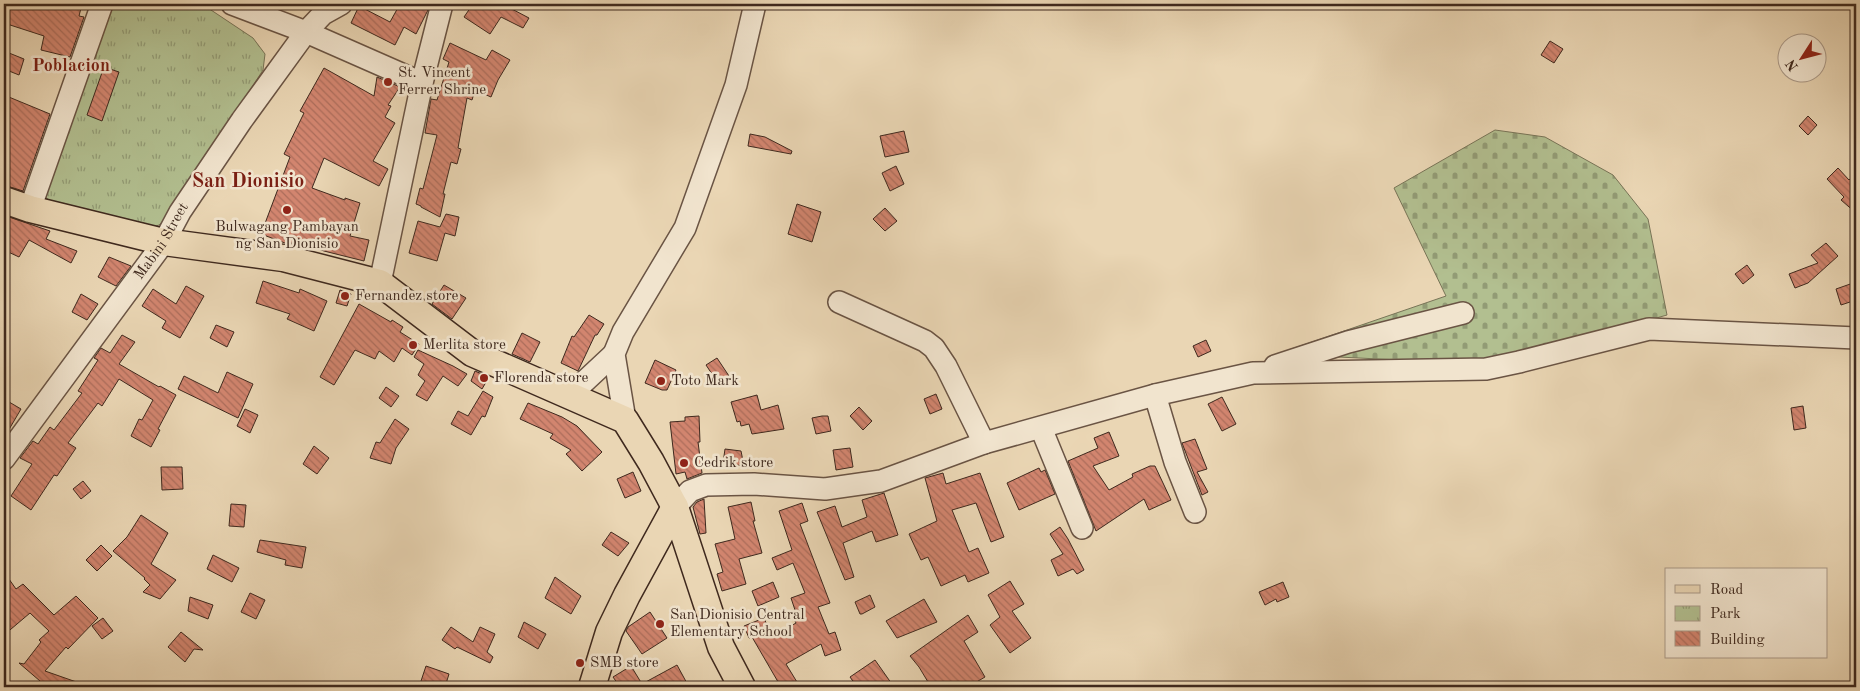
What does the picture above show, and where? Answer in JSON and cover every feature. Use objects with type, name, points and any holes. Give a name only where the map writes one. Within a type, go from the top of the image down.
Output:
[{"type":"main road","points":[[4,200],[30,209],[164,242],[283,258],[380,283],[472,353],[625,420],[651,462],[675,507],[721,647],[742,687]]},
{"type":"main road","points":[[592,687],[609,632],[675,507]]},
{"type":"street","points":[[30,209],[102,4]]},
{"type":"street","points":[[232,4],[306,32],[422,83]]},
{"type":"street","name":"Mabini Street","points":[[4,460],[164,242],[180,212],[242,120],[306,32],[323,14],[341,4]]},
{"type":"street","points":[[380,283],[422,83],[442,4]]},
{"type":"street","points":[[569,396],[614,354],[623,332],[685,228],[736,85],[755,4]]},
{"type":"street","points":[[839,302],[924,341],[934,348],[946,366],[984,444]]},
{"type":"street","points":[[675,507],[690,491],[706,485],[754,484],[825,489],[881,480],[984,444],[1155,395],[1253,373],[1348,342],[1463,313]]},
{"type":"street","points":[[1253,373],[1486,369],[1649,330],[1856,338]]},
{"type":"street","points":[[614,354],[625,420]]},
{"type":"street","points":[[1155,395],[1175,462],[1195,512]]},
{"type":"street","points":[[1041,428],[1082,528]]},
{"type":"green space","points":[[114,4],[202,4],[253,38],[265,54],[263,70],[167,219],[159,225],[146,229],[55,205],[44,196],[42,190]]},
{"type":"green space","points":[[1495,130],[1545,137],[1613,175],[1648,219],[1667,315],[1507,360],[1420,361],[1277,354],[1446,296],[1394,188]]},
{"type":"building","points":[[4,4],[82,4],[79,16],[84,17],[70,57],[41,50],[44,36],[4,23]]},
{"type":"building","points":[[400,4],[417,4],[428,10],[416,34],[404,27],[395,45],[351,23],[359,6],[390,22]]},
{"type":"building","points":[[473,4],[509,4],[508,7],[529,18],[523,28],[501,17],[490,34],[464,17]]},
{"type":"building","points":[[1550,41],[1563,49],[1554,63],[1541,55]]},
{"type":"building","points":[[450,43],[486,60],[492,50],[510,60],[498,80],[491,97],[475,90],[472,100],[467,98],[458,148],[461,149],[457,164],[451,162],[443,194],[445,194],[440,217],[416,204],[420,188],[423,189],[437,135],[425,133],[431,99],[437,100],[449,62],[443,59]]},
{"type":"building","points":[[9,53],[24,59],[19,75],[4,69]]},
{"type":"building","points":[[104,67],[119,72],[102,121],[87,115]]},
{"type":"building","points":[[324,68],[374,96],[377,77],[400,87],[388,105],[391,106],[385,117],[395,123],[373,161],[388,169],[379,186],[324,158],[312,188],[345,200],[345,198],[360,203],[350,236],[369,240],[364,261],[324,251],[293,240],[291,245],[261,234],[290,157],[284,154],[304,113],[300,111]]},
{"type":"building","points":[[4,95],[50,114],[23,191],[4,185]]},
{"type":"building","points":[[1808,116],[1817,125],[1808,135],[1799,126]]},
{"type":"building","points":[[904,131],[909,152],[885,157],[880,136]]},
{"type":"building","points":[[750,134],[765,137],[792,151],[791,154],[748,146]]},
{"type":"building","points":[[896,166],[904,184],[890,191],[882,173]]},
{"type":"building","points":[[1838,168],[1849,180],[1856,173],[1856,213],[1841,200],[1844,197],[1827,179]]},
{"type":"building","points":[[797,204],[821,212],[812,242],[788,234]]},
{"type":"building","points":[[885,208],[897,221],[885,231],[873,219]]},
{"type":"building","points":[[446,214],[459,217],[455,236],[445,233],[437,261],[409,253],[418,221],[440,227]]},
{"type":"building","points":[[9,217],[50,231],[46,239],[77,251],[71,263],[29,240],[19,257],[4,250],[4,230]]},
{"type":"building","points":[[1826,243],[1838,256],[1808,283],[1795,288],[1789,274],[1818,263],[1811,255]]},
{"type":"building","points":[[109,257],[131,266],[116,286],[98,277]]},
{"type":"building","points":[[1747,265],[1754,275],[1743,284],[1735,274]]},
{"type":"building","points":[[263,281],[299,293],[300,289],[327,301],[314,331],[287,319],[290,314],[256,303]]},
{"type":"building","points":[[1856,282],[1856,300],[1841,305],[1836,289]]},
{"type":"building","points":[[444,285],[466,298],[452,319],[432,304]]},
{"type":"building","points":[[186,286],[204,296],[180,338],[162,328],[166,321],[142,306],[153,289],[176,304]]},
{"type":"building","points":[[340,290],[351,294],[347,306],[336,303]]},
{"type":"building","points":[[81,294],[98,304],[87,320],[72,312]]},
{"type":"building","points":[[359,304],[403,327],[400,332],[419,344],[412,355],[402,348],[394,362],[379,351],[375,359],[355,350],[334,385],[320,377]]},
{"type":"building","points":[[589,315],[604,324],[597,335],[595,335],[578,371],[561,363],[572,336],[574,337]]},
{"type":"building","points":[[216,325],[234,332],[227,347],[210,338]]},
{"type":"building","points":[[522,333],[540,342],[530,362],[512,354]]},
{"type":"building","points":[[122,335],[135,342],[119,364],[176,395],[158,429],[160,430],[151,447],[131,436],[139,419],[142,420],[153,400],[119,379],[102,406],[98,403],[68,443],[76,448],[57,476],[54,475],[31,510],[11,496],[32,464],[20,458],[33,441],[38,444],[50,427],[54,430],[82,393],[78,391],[98,360],[94,358],[101,348],[110,353]]},
{"type":"building","points":[[1206,340],[1211,351],[1198,357],[1193,346]]},
{"type":"building","points":[[418,350],[467,374],[458,386],[443,376],[427,401],[416,395],[425,381],[418,375],[424,364],[414,357]]},
{"type":"building","points":[[717,358],[729,376],[718,383],[706,365]]},
{"type":"building","points":[[655,360],[676,370],[667,390],[662,390],[645,383]]},
{"type":"building","points":[[475,371],[489,377],[482,389],[471,381]]},
{"type":"building","points":[[227,372],[253,384],[238,418],[178,389],[184,376],[218,393]]},
{"type":"building","points":[[386,387],[399,396],[391,407],[379,398]]},
{"type":"building","points":[[483,391],[493,397],[485,417],[482,416],[471,435],[451,424],[458,411],[468,416]]},
{"type":"building","points":[[936,394],[942,409],[930,414],[924,399]]},
{"type":"building","points":[[757,395],[761,410],[778,405],[784,429],[752,434],[749,424],[741,426],[740,421],[737,422],[731,402]]},
{"type":"building","points":[[1222,397],[1236,424],[1222,431],[1208,404]]},
{"type":"building","points":[[4,399],[21,409],[4,438]]},
{"type":"building","points":[[528,403],[562,417],[577,426],[602,452],[582,471],[566,454],[571,450],[550,438],[553,434],[520,419]]},
{"type":"building","points":[[1803,406],[1806,428],[1794,430],[1791,408]]},
{"type":"building","points":[[859,407],[872,421],[863,430],[850,416]]},
{"type":"building","points":[[245,409],[258,415],[250,433],[237,426]]},
{"type":"building","points":[[699,416],[700,442],[698,442],[702,473],[687,479],[685,472],[676,474],[670,422],[685,421],[685,417]]},
{"type":"building","points":[[828,416],[831,431],[816,434],[812,418]]},
{"type":"building","points":[[395,419],[409,429],[396,448],[391,464],[370,458],[376,442],[380,443]]},
{"type":"building","points":[[1109,432],[1119,456],[1093,466],[1109,490],[1133,477],[1132,474],[1150,466],[1155,466],[1171,500],[1149,510],[1144,499],[1096,531],[1068,461],[1098,448],[1094,438]]},
{"type":"building","points":[[1195,439],[1207,469],[1197,472],[1208,492],[1202,495],[1182,443]]},
{"type":"building","points":[[314,446],[329,458],[317,474],[303,464]]},
{"type":"building","points":[[850,448],[853,467],[836,470],[833,450]]},
{"type":"building","points":[[725,449],[741,451],[744,466],[723,463]]},
{"type":"building","points":[[161,467],[182,467],[183,489],[162,490]]},
{"type":"building","points":[[1039,468],[1041,472],[1045,470],[1055,494],[1019,510],[1007,483]]},
{"type":"building","points":[[633,472],[641,491],[625,498],[617,479]]},
{"type":"building","points":[[943,473],[946,484],[980,473],[1004,537],[991,542],[976,503],[952,510],[969,552],[978,548],[989,573],[968,582],[965,575],[941,586],[928,557],[921,560],[909,534],[937,521],[925,478]]},
{"type":"building","points":[[83,481],[91,491],[81,499],[73,489]]},
{"type":"building","points":[[884,493],[898,535],[876,542],[872,531],[843,543],[854,577],[845,580],[817,512],[835,506],[842,527],[867,517],[862,500]]},
{"type":"building","points":[[704,499],[706,533],[700,534],[693,507],[697,502]]},
{"type":"building","points":[[751,502],[755,521],[753,521],[762,553],[739,559],[746,584],[722,591],[717,574],[723,572],[715,544],[735,539],[728,507]]},
{"type":"building","points":[[802,503],[808,521],[800,524],[830,603],[818,607],[829,634],[835,632],[841,650],[825,656],[821,644],[786,664],[800,687],[781,687],[752,637],[749,638],[744,626],[764,618],[772,637],[796,623],[795,621],[798,619],[791,598],[805,593],[793,563],[777,570],[772,558],[792,550],[779,511]]},
{"type":"building","points":[[231,504],[246,505],[244,527],[229,526]]},
{"type":"building","points":[[141,515],[168,533],[151,564],[176,580],[160,599],[143,592],[150,585],[145,578],[113,551],[127,537]]},
{"type":"building","points":[[1060,527],[1084,570],[1077,574],[1073,569],[1058,576],[1051,560],[1063,554],[1050,534]]},
{"type":"building","points":[[611,532],[629,543],[618,556],[602,545]]},
{"type":"building","points":[[260,540],[306,547],[302,568],[285,565],[286,560],[257,552]]},
{"type":"building","points":[[101,545],[112,556],[97,571],[86,560]]},
{"type":"building","points":[[213,555],[239,568],[232,582],[207,569]]},
{"type":"building","points":[[4,572],[16,589],[23,584],[54,615],[76,596],[98,618],[68,649],[66,647],[45,671],[85,685],[85,687],[47,687],[19,663],[24,664],[41,642],[39,640],[49,631],[30,613],[4,635]]},
{"type":"building","points":[[555,577],[581,596],[571,614],[545,598]]},
{"type":"building","points":[[1010,581],[1024,604],[1012,611],[1031,638],[1010,653],[990,625],[1000,617],[988,595]]},
{"type":"building","points":[[773,582],[779,597],[758,606],[752,591]]},
{"type":"building","points":[[1283,582],[1289,597],[1277,602],[1276,599],[1265,605],[1259,592]]},
{"type":"building","points":[[250,593],[265,600],[256,619],[241,612]]},
{"type":"building","points":[[870,595],[875,607],[860,614],[855,602]]},
{"type":"building","points":[[190,597],[213,605],[208,619],[188,611]]},
{"type":"building","points":[[924,599],[937,622],[897,638],[886,621]]},
{"type":"building","points":[[650,612],[667,638],[642,654],[626,631],[628,627]]},
{"type":"building","points":[[968,615],[978,632],[964,641],[985,677],[968,687],[931,687],[910,656]]},
{"type":"building","points":[[103,618],[113,631],[102,639],[92,626]]},
{"type":"building","points":[[524,622],[546,634],[538,649],[518,637]]},
{"type":"building","points":[[451,627],[473,642],[480,627],[495,634],[487,652],[493,657],[490,663],[457,647],[455,649],[442,640]]},
{"type":"building","points":[[181,632],[203,650],[194,649],[185,662],[168,647]]},
{"type":"building","points":[[875,660],[894,687],[857,687],[850,677]]},
{"type":"building","points":[[677,665],[689,687],[620,687],[613,677],[631,666],[642,684]]},
{"type":"building","points":[[426,666],[449,674],[445,687],[419,687]]},
{"type":"place","name":"St. Vincent Ferrer Shrine","points":[[388,82]]},
{"type":"place","name":"Bulwagang Pambayan ng San Dionisio","points":[[287,210]]},
{"type":"place","name":"Fernandez store","points":[[345,296]]},
{"type":"place","name":"Merlita store","points":[[413,345]]},
{"type":"place","name":"Florenda store","points":[[484,378]]},
{"type":"place","name":"Toto Mark","points":[[661,381]]},
{"type":"place","name":"Cedrik store","points":[[684,463]]},
{"type":"place","name":"San Dionisio Central Elementary School","points":[[660,624]]},
{"type":"place","name":"SMB store","points":[[580,663]]},
{"type":"district","name":"Poblacion","points":[[71,66]]},
{"type":"district","name":"San Dionisio","points":[[248,182]]}]
